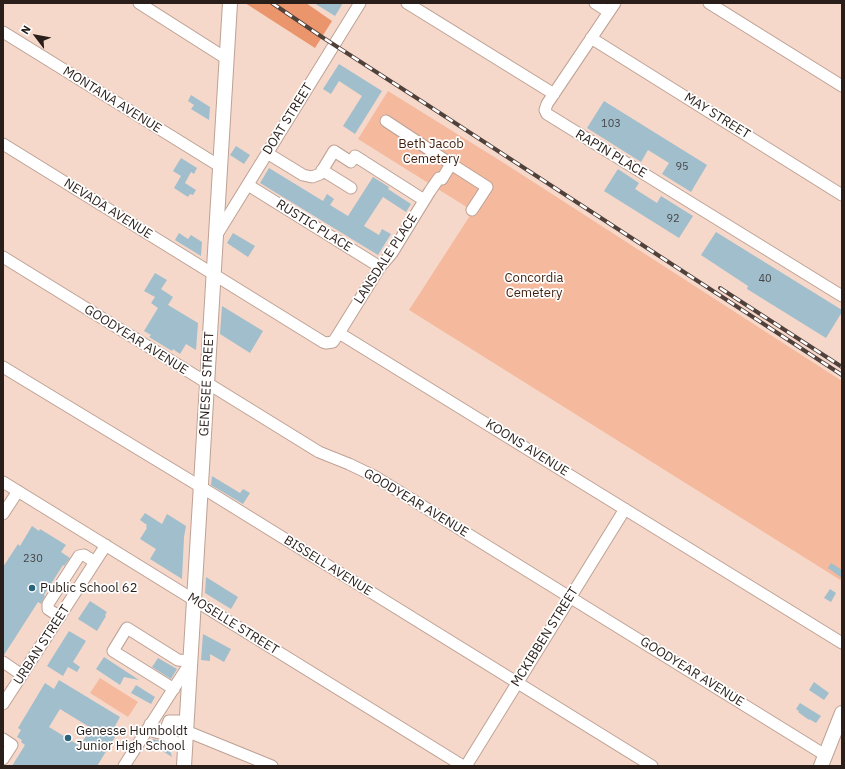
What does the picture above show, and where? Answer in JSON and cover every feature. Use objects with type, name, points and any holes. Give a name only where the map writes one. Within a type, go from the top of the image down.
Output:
[{"type":"main road","name":"GENESEE STREET","points":[[184,766],[230,3]]},
{"type":"main road","points":[[823,760],[838,737],[842,713]]},
{"type":"street","points":[[139,3],[227,59]]},
{"type":"street","name":"DOAT STREET","points":[[216,236],[360,3]]},
{"type":"street","points":[[407,3],[554,94],[612,7],[595,3]]},
{"type":"street","points":[[709,3],[842,86]]},
{"type":"street","name":"MONTANA AVENUE","points":[[3,32],[221,167]]},
{"type":"street","name":"MAY STREET","points":[[591,38],[842,195]]},
{"type":"street","name":"RAPIN PLACE","points":[[554,94],[546,107],[547,114],[842,296]]},
{"type":"street","points":[[386,121],[487,187],[472,210]]},
{"type":"street","name":"NEVADA AVENUE","points":[[3,144],[214,274]]},
{"type":"street","points":[[267,153],[303,175],[312,177],[320,174],[334,151],[351,162],[355,156],[429,192]]},
{"type":"street","name":"LANSDALE PLACE","points":[[339,333],[380,267],[392,253],[429,192],[439,178],[442,179],[451,164]]},
{"type":"street","points":[[322,170],[351,188]]},
{"type":"street","name":"RUSTIC PLACE","points":[[248,185],[380,267]]},
{"type":"street","name":"GOODYEAR AVENUE","points":[[3,257],[321,453],[355,466],[374,476],[570,597],[823,760]]},
{"type":"street","points":[[214,274],[323,342],[333,342],[339,333]]},
{"type":"street","name":"KOONS AVENUE","points":[[339,333],[842,643]]},
{"type":"street","name":"BISSELL AVENUE","points":[[3,367],[201,487],[652,766]]},
{"type":"street","name":"MOSELLE STREET","points":[[3,482],[463,766]]},
{"type":"street","points":[[3,514],[18,491]]},
{"type":"street","name":"MCKIBBEN STREET","points":[[466,766],[625,509]]},
{"type":"street","name":"URBAN STREET","points":[[3,704],[106,545]]},
{"type":"street","points":[[60,617],[49,610],[47,606],[79,556],[82,555],[95,562]]},
{"type":"street","points":[[124,766],[174,689],[190,661],[178,660],[127,628],[113,651],[174,689]]},
{"type":"street","points":[[3,662],[22,674]]},
{"type":"street","points":[[164,734],[169,721],[186,726],[272,766]]},
{"type":"street","points":[[150,724],[155,732],[164,734],[185,749]]},
{"type":"street","points":[[3,739],[12,745],[3,759]]},
{"type":"green space","name":"Concordia Cemetery","points":[[388,91],[504,163],[842,381],[842,581],[409,310],[473,211],[358,139]]},
{"type":"green space","points":[[100,678],[138,702],[128,717],[90,693]]},
{"type":"shaded area","points":[[245,3],[306,3],[332,21],[315,48]]},
{"type":"building","points":[[314,3],[343,3],[335,16]]},
{"type":"building","points":[[339,64],[382,91],[355,134],[343,126],[362,96],[339,81],[331,94],[323,89]]},
{"type":"building","points":[[191,95],[210,107],[209,120],[191,109],[194,105],[188,101]]},
{"type":"building","points":[[604,101],[707,165],[691,192],[662,174],[669,163],[648,150],[641,162],[587,128]]},
{"type":"building","points":[[236,146],[250,155],[244,164],[230,155]]},
{"type":"building","points":[[181,158],[197,168],[194,174],[191,172],[185,183],[196,190],[193,195],[190,194],[188,197],[174,188],[181,176],[173,171]]},
{"type":"building","points":[[269,168],[323,201],[327,194],[334,199],[330,205],[348,216],[373,177],[411,204],[406,212],[383,197],[364,226],[379,235],[382,229],[391,234],[378,255],[260,183]]},
{"type":"building","points":[[618,169],[639,183],[635,189],[657,203],[661,196],[693,216],[679,238],[604,191]]},
{"type":"building","points":[[716,232],[842,310],[826,338],[747,289],[748,286],[701,255]]},
{"type":"building","points":[[179,233],[188,239],[191,235],[202,242],[201,256],[175,240]]},
{"type":"building","points":[[233,233],[255,246],[248,257],[227,243]]},
{"type":"building","points":[[155,273],[167,280],[161,289],[173,297],[168,305],[198,323],[196,350],[186,344],[180,354],[173,349],[172,351],[149,337],[151,335],[144,331],[158,308],[151,303],[155,297],[144,291]]},
{"type":"building","points":[[222,306],[263,331],[250,353],[220,334]]},
{"type":"building","points":[[212,476],[240,493],[243,489],[250,493],[243,504],[211,485]]},
{"type":"building","points":[[145,513],[162,524],[167,514],[186,526],[182,579],[150,559],[156,549],[140,539],[147,528],[147,525],[140,520]]},
{"type":"building","points":[[32,526],[39,531],[40,529],[66,545],[61,552],[70,558],[64,566],[63,565],[44,595],[45,596],[41,604],[38,602],[3,655],[3,567],[18,544],[20,546]]},
{"type":"building","points":[[831,563],[842,570],[842,578],[828,568]]},
{"type":"building","points":[[206,577],[238,597],[231,609],[205,593]]},
{"type":"building","points":[[830,589],[836,593],[831,602],[824,598]]},
{"type":"building","points":[[90,601],[107,612],[97,631],[78,619]]},
{"type":"building","points":[[69,631],[86,641],[73,662],[80,667],[77,672],[68,667],[63,676],[47,666]]},
{"type":"building","points":[[203,634],[231,649],[224,662],[210,654],[210,661],[201,660]]},
{"type":"building","points":[[104,657],[139,680],[124,677],[120,685],[96,669]]},
{"type":"building","points":[[158,658],[177,669],[171,679],[152,667]]},
{"type":"building","points":[[59,680],[120,717],[115,726],[120,729],[97,766],[12,766],[25,745],[21,742],[22,740],[17,737],[21,730],[18,728],[45,683],[54,689]],"holes":[[[60,709],[91,728],[80,746],[49,727]]]},
{"type":"building","points":[[814,682],[829,693],[824,700],[809,690]]},
{"type":"building","points":[[136,685],[155,697],[151,704],[131,693]]},
{"type":"building","points":[[800,703],[821,716],[816,723],[798,712],[799,711],[796,709]]},
{"type":"building","points":[[153,739],[161,741],[169,747],[172,757],[150,743]]},
{"type":"railway","points":[[272,3],[842,375]]},
{"type":"railway","points":[[720,288],[842,367]]},
{"type":"place","name":"Public School 62","points":[[32,588]]},
{"type":"place","name":"Genesse Humboldt Junior High School","points":[[68,738]]},
{"type":"park label","name":"Beth Jacob Cemetery","points":[[431,152]]}]
